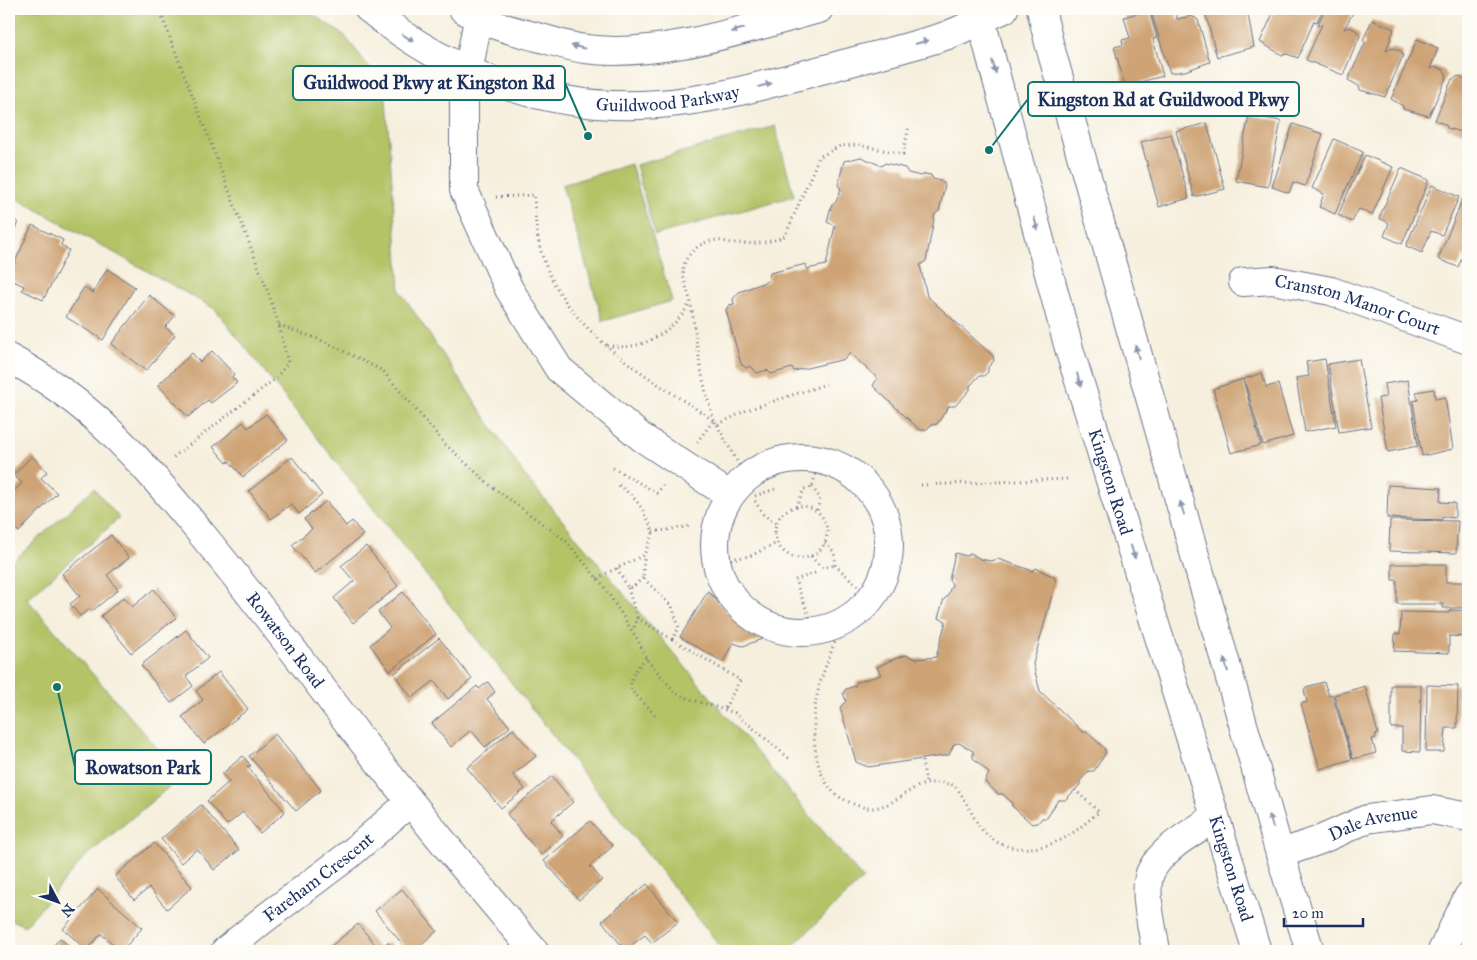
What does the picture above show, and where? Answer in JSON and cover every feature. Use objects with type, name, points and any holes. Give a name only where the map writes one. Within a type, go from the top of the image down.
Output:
[{"type":"street","name":"Guildwood Parkway","points":[[369,9],[390,26],[446,62],[469,72],[519,90],[588,104],[659,104],[739,92],[943,36],[987,12]]},
{"type":"street","points":[[743,490],[680,463],[641,437],[559,369],[509,289],[464,190],[464,95],[469,72],[470,14],[584,49],[621,51],[665,48],[819,9]]},
{"type":"street","points":[[1041,9],[1049,43],[1280,854],[1310,951]]},
{"type":"street","name":"Kingston Road","points":[[987,12],[1070,352],[1257,951]]},
{"type":"street","name":"Cranston Manor Court","points":[[1243,282],[1272,280],[1331,291],[1468,340]]},
{"type":"street","name":"Rowatson Road","points":[[9,358],[37,373],[84,407],[109,428],[152,474],[252,595],[409,803],[534,951]]},
{"type":"street","points":[[801,457],[819,461],[839,465],[870,489],[888,524],[888,564],[872,599],[842,624],[804,634],[765,626],[734,602],[716,567],[716,528],[743,490],[763,467],[801,457]]},
{"type":"street","name":"Fareham Crescent","points":[[225,951],[264,918],[349,855],[409,803]]},
{"type":"street","name":"Dale Avenue","points":[[1280,854],[1320,840],[1367,819],[1432,810],[1468,817]]},
{"type":"street","points":[[1156,951],[1148,892],[1151,872],[1172,847],[1215,817]]},
{"type":"street","points":[[1442,951],[1468,897]]},
{"type":"path","points":[[152,474],[275,379],[288,363],[279,325],[159,9]]},
{"type":"path","points":[[776,524],[763,514],[743,490],[714,420],[705,393],[697,354],[690,302],[683,271],[686,260],[696,248],[711,240],[746,244],[771,242],[785,236],[819,157],[840,146],[858,144],[903,154],[909,126]]},
{"type":"path","points":[[468,199],[534,195],[536,230],[540,248],[556,286],[575,314],[604,344],[714,420]]},
{"type":"path","points":[[604,344],[622,348],[637,346],[665,332],[682,318],[690,302]]},
{"type":"path","points":[[279,325],[326,342],[383,371],[445,444],[492,487],[565,540],[597,578],[632,631],[646,658],[674,691],[684,697],[725,708],[735,713],[792,760]]},
{"type":"path","points":[[717,425],[747,410],[826,384]]},
{"type":"path","points":[[613,468],[657,493],[714,420]]},
{"type":"path","points":[[812,487],[819,461]]},
{"type":"path","points":[[921,485],[1067,479]]},
{"type":"path","points":[[617,484],[633,496],[645,513],[653,532],[644,555],[644,578],[672,606],[679,628],[672,639]]},
{"type":"path","points":[[796,507],[804,489],[812,487]]},
{"type":"path","points":[[812,487],[820,498],[817,512]]},
{"type":"path","points":[[743,490],[775,489]]},
{"type":"path","points":[[803,506],[817,512],[826,526],[825,543],[822,549],[811,556],[795,558],[788,555],[777,543],[776,524],[781,516],[796,507],[803,506]]},
{"type":"path","points":[[653,532],[691,526]]},
{"type":"path","points":[[716,561],[750,556],[777,543]]},
{"type":"path","points":[[825,543],[833,550],[836,557],[835,565]]},
{"type":"path","points":[[597,578],[644,555]]},
{"type":"path","points":[[811,556],[820,566],[826,568],[835,565]]},
{"type":"path","points":[[835,565],[872,599]]},
{"type":"path","points":[[617,568],[628,588],[637,618],[632,631]]},
{"type":"path","points":[[815,573],[795,580],[815,631]]},
{"type":"path","points":[[628,588],[644,578]]},
{"type":"path","points":[[637,618],[740,680],[725,708]]},
{"type":"path","points":[[842,624],[815,708],[816,743],[820,771],[828,787],[854,805],[871,808],[887,805],[926,782],[954,785],[964,795],[986,834],[1004,846],[1021,849],[1052,844],[1068,836],[1098,812],[1076,790]]},
{"type":"path","points":[[646,658],[634,672],[631,680],[631,690],[656,716]]},
{"type":"path","points":[[922,761],[926,782]]},
{"type":"green space","points":[[9,9],[305,9],[344,35],[385,87],[400,291],[525,476],[863,879],[787,951],[724,951],[215,309],[9,194]]},
{"type":"green space","points":[[775,126],[794,196],[655,235],[636,165]]},
{"type":"green space","points":[[631,164],[672,301],[603,321],[562,185]]},
{"type":"green space","points":[[94,488],[119,518],[27,599],[182,776],[84,858],[25,926],[9,919],[9,565]]},
{"type":"building","points":[[1150,9],[1175,9],[1177,19],[1192,16],[1198,20],[1210,62],[1185,71],[1170,73]]},
{"type":"building","points":[[1211,9],[1247,9],[1254,47],[1217,57],[1206,16]]},
{"type":"building","points":[[1275,9],[1294,9],[1294,14],[1296,9],[1323,9],[1317,22],[1314,21],[1298,58],[1287,54],[1282,55],[1260,42]]},
{"type":"building","points":[[1325,9],[1354,11],[1344,29],[1350,27],[1357,31],[1360,36],[1343,75],[1306,60],[1322,24],[1317,26]]},
{"type":"building","points":[[1149,10],[1157,38],[1153,39],[1163,76],[1125,86],[1114,47],[1123,45],[1122,40],[1130,38],[1124,17]]},
{"type":"building","points":[[1372,20],[1394,29],[1386,51],[1393,48],[1401,51],[1403,56],[1385,97],[1360,90],[1359,86],[1348,80],[1365,43],[1363,40]]},
{"type":"building","points":[[1417,39],[1438,48],[1430,69],[1436,67],[1444,70],[1447,76],[1429,116],[1403,109],[1403,106],[1391,99]]},
{"type":"building","points":[[1459,76],[1468,82],[1468,132],[1464,133],[1447,128],[1446,125],[1435,120],[1452,79]]},
{"type":"building","points":[[1249,115],[1281,121],[1268,187],[1236,181]]},
{"type":"building","points":[[1207,123],[1225,189],[1194,197],[1176,131]]},
{"type":"building","points":[[1293,124],[1323,134],[1305,186],[1293,182],[1289,193],[1272,187]]},
{"type":"building","points":[[1171,134],[1189,198],[1159,207],[1141,142]]},
{"type":"building","points":[[1334,139],[1363,152],[1335,214],[1319,207],[1324,194],[1312,188]]},
{"type":"building","points":[[1365,155],[1393,167],[1372,215],[1359,209],[1352,222],[1338,215]]},
{"type":"building","points":[[861,157],[882,166],[885,163],[905,168],[908,173],[921,176],[925,174],[931,175],[933,179],[942,181],[945,185],[939,211],[935,214],[926,261],[920,265],[927,296],[993,356],[994,361],[988,367],[988,372],[984,376],[979,376],[970,386],[970,390],[955,406],[949,406],[937,424],[931,425],[926,430],[920,430],[873,386],[877,378],[850,353],[845,359],[794,371],[792,368],[771,374],[767,370],[757,373],[751,366],[746,368],[741,364],[726,310],[729,305],[734,304],[733,299],[739,292],[768,281],[770,273],[806,264],[807,269],[826,265],[835,226],[827,222],[831,206],[836,202],[841,189],[838,185],[844,161]]},
{"type":"building","points":[[1401,168],[1429,180],[1402,244],[1384,236],[1389,223],[1379,218]]},
{"type":"building","points":[[1432,185],[1459,197],[1442,235],[1431,231],[1422,253],[1406,246]]},
{"type":"building","points":[[1463,198],[1468,200],[1468,258],[1463,256],[1458,267],[1438,259]]},
{"type":"building","points":[[9,218],[18,222],[9,243]]},
{"type":"building","points":[[32,225],[63,240],[61,245],[69,250],[43,300],[22,290],[24,286],[9,279],[9,275]]},
{"type":"building","points":[[107,269],[135,287],[103,340],[66,317],[84,287],[93,293]]},
{"type":"building","points":[[149,295],[175,316],[165,327],[175,335],[146,371],[111,344]]},
{"type":"building","points":[[212,351],[234,374],[232,377],[237,383],[211,403],[208,400],[188,417],[158,385],[192,353],[200,362]]},
{"type":"building","points":[[1325,359],[1336,426],[1305,432],[1296,378],[1309,376],[1306,362]]},
{"type":"building","points":[[1359,359],[1371,427],[1339,432],[1328,364]]},
{"type":"building","points":[[1262,373],[1266,387],[1278,384],[1293,436],[1263,445],[1244,379]]},
{"type":"building","points":[[1243,379],[1261,445],[1231,453],[1213,389]]},
{"type":"building","points":[[1408,380],[1418,446],[1388,452],[1378,398],[1386,397],[1384,384]]},
{"type":"building","points":[[1434,389],[1435,399],[1445,397],[1453,449],[1422,456],[1413,401],[1418,400],[1416,392]]},
{"type":"building","points":[[266,414],[288,440],[243,477],[213,447],[243,422],[248,428]]},
{"type":"building","points":[[32,456],[47,472],[41,478],[57,493],[19,532],[9,522],[9,496],[22,483],[13,475]]},
{"type":"building","points":[[292,457],[322,495],[299,514],[291,504],[271,519],[249,491]]},
{"type":"building","points":[[1388,485],[1441,488],[1440,502],[1455,503],[1455,518],[1442,517],[1442,520],[1387,518]]},
{"type":"building","points":[[326,501],[346,526],[352,521],[363,535],[315,573],[292,545],[312,529],[304,519]]},
{"type":"building","points":[[1390,520],[1458,521],[1456,553],[1389,551]]},
{"type":"building","points":[[111,535],[129,558],[107,575],[118,590],[92,611],[90,609],[80,616],[70,604],[80,596],[62,574]]},
{"type":"building","points":[[366,546],[398,586],[353,623],[334,598],[354,581],[341,566]]},
{"type":"building","points":[[955,553],[967,556],[971,553],[980,559],[991,561],[998,559],[1033,571],[1036,568],[1054,577],[1056,581],[1033,664],[1040,691],[1083,732],[1087,732],[1105,749],[1105,754],[1094,771],[1089,771],[1080,781],[1080,785],[1065,800],[1058,800],[1047,818],[1042,818],[1038,823],[1032,824],[1012,806],[1012,803],[1003,794],[998,794],[985,782],[989,773],[973,758],[973,751],[959,743],[954,744],[949,755],[868,767],[856,762],[840,707],[846,701],[843,693],[846,689],[855,686],[857,682],[881,675],[877,667],[889,661],[906,655],[916,659],[936,657],[946,621],[938,618],[944,599],[947,597],[952,584],[949,580]]},
{"type":"building","points":[[1392,564],[1446,564],[1446,582],[1468,582],[1468,608],[1443,608],[1443,604],[1397,604],[1397,580],[1392,580]]},
{"type":"building","points":[[154,589],[176,618],[131,653],[101,616],[124,597],[132,607]]},
{"type":"building","points":[[708,591],[735,620],[763,633],[762,639],[743,646],[733,643],[723,662],[680,637]]},
{"type":"building","points":[[403,592],[436,634],[390,671],[370,645],[390,628],[378,612]]},
{"type":"building","points":[[1450,610],[1468,611],[1468,637],[1449,636],[1449,653],[1394,651],[1395,634],[1400,634],[1401,612],[1449,613]]},
{"type":"building","points":[[186,630],[208,658],[186,676],[193,686],[171,703],[141,665]]},
{"type":"building","points":[[439,638],[472,679],[448,699],[434,681],[412,698],[394,674]]},
{"type":"building","points":[[219,672],[248,709],[204,744],[182,717],[203,700],[196,691]]},
{"type":"building","points":[[488,682],[495,692],[487,699],[510,727],[485,747],[471,730],[451,747],[432,723],[477,686],[479,689]]},
{"type":"building","points":[[1324,682],[1329,696],[1332,694],[1352,759],[1320,769],[1301,704],[1307,702],[1304,690],[1306,687]]},
{"type":"building","points":[[1391,685],[1421,685],[1420,752],[1402,751],[1402,728],[1391,728]]},
{"type":"building","points":[[1427,685],[1458,686],[1457,728],[1446,728],[1444,752],[1426,752]]},
{"type":"building","points":[[1365,686],[1378,734],[1375,735],[1376,738],[1372,739],[1376,753],[1353,759],[1334,695]]},
{"type":"building","points":[[513,729],[536,756],[513,775],[525,789],[501,808],[467,768]]},
{"type":"building","points":[[275,734],[321,790],[296,811],[249,756]]},
{"type":"building","points":[[243,756],[251,766],[247,766],[285,812],[260,833],[243,812],[227,825],[207,801],[229,782],[222,774]]},
{"type":"building","points":[[552,776],[573,802],[551,821],[563,836],[541,855],[507,814]]},
{"type":"building","points":[[201,805],[239,850],[214,870],[197,849],[181,863],[161,839]]},
{"type":"building","points":[[590,821],[613,846],[590,866],[602,880],[579,900],[544,861]]},
{"type":"building","points":[[154,843],[192,887],[167,909],[149,888],[134,900],[115,876]]},
{"type":"building","points":[[647,884],[678,922],[652,943],[645,935],[625,950],[602,921]]},
{"type":"building","points":[[98,889],[142,928],[122,951],[101,934],[87,950],[63,929]]},
{"type":"building","points":[[402,889],[437,931],[413,951],[408,951],[375,911]]},
{"type":"building","points":[[358,924],[379,949],[388,942],[396,951],[333,951],[330,947]]},
{"type":"building","points":[[60,938],[75,951],[49,951]]},
{"type":"place","name":"Guildwood Pkwy at Kingston Rd","points":[[588,136]]},
{"type":"place","name":"Kingston Rd at Guildwood Pkwy","points":[[989,150]]},
{"type":"place","name":"Rowatson Park","points":[[57,687]]}]
